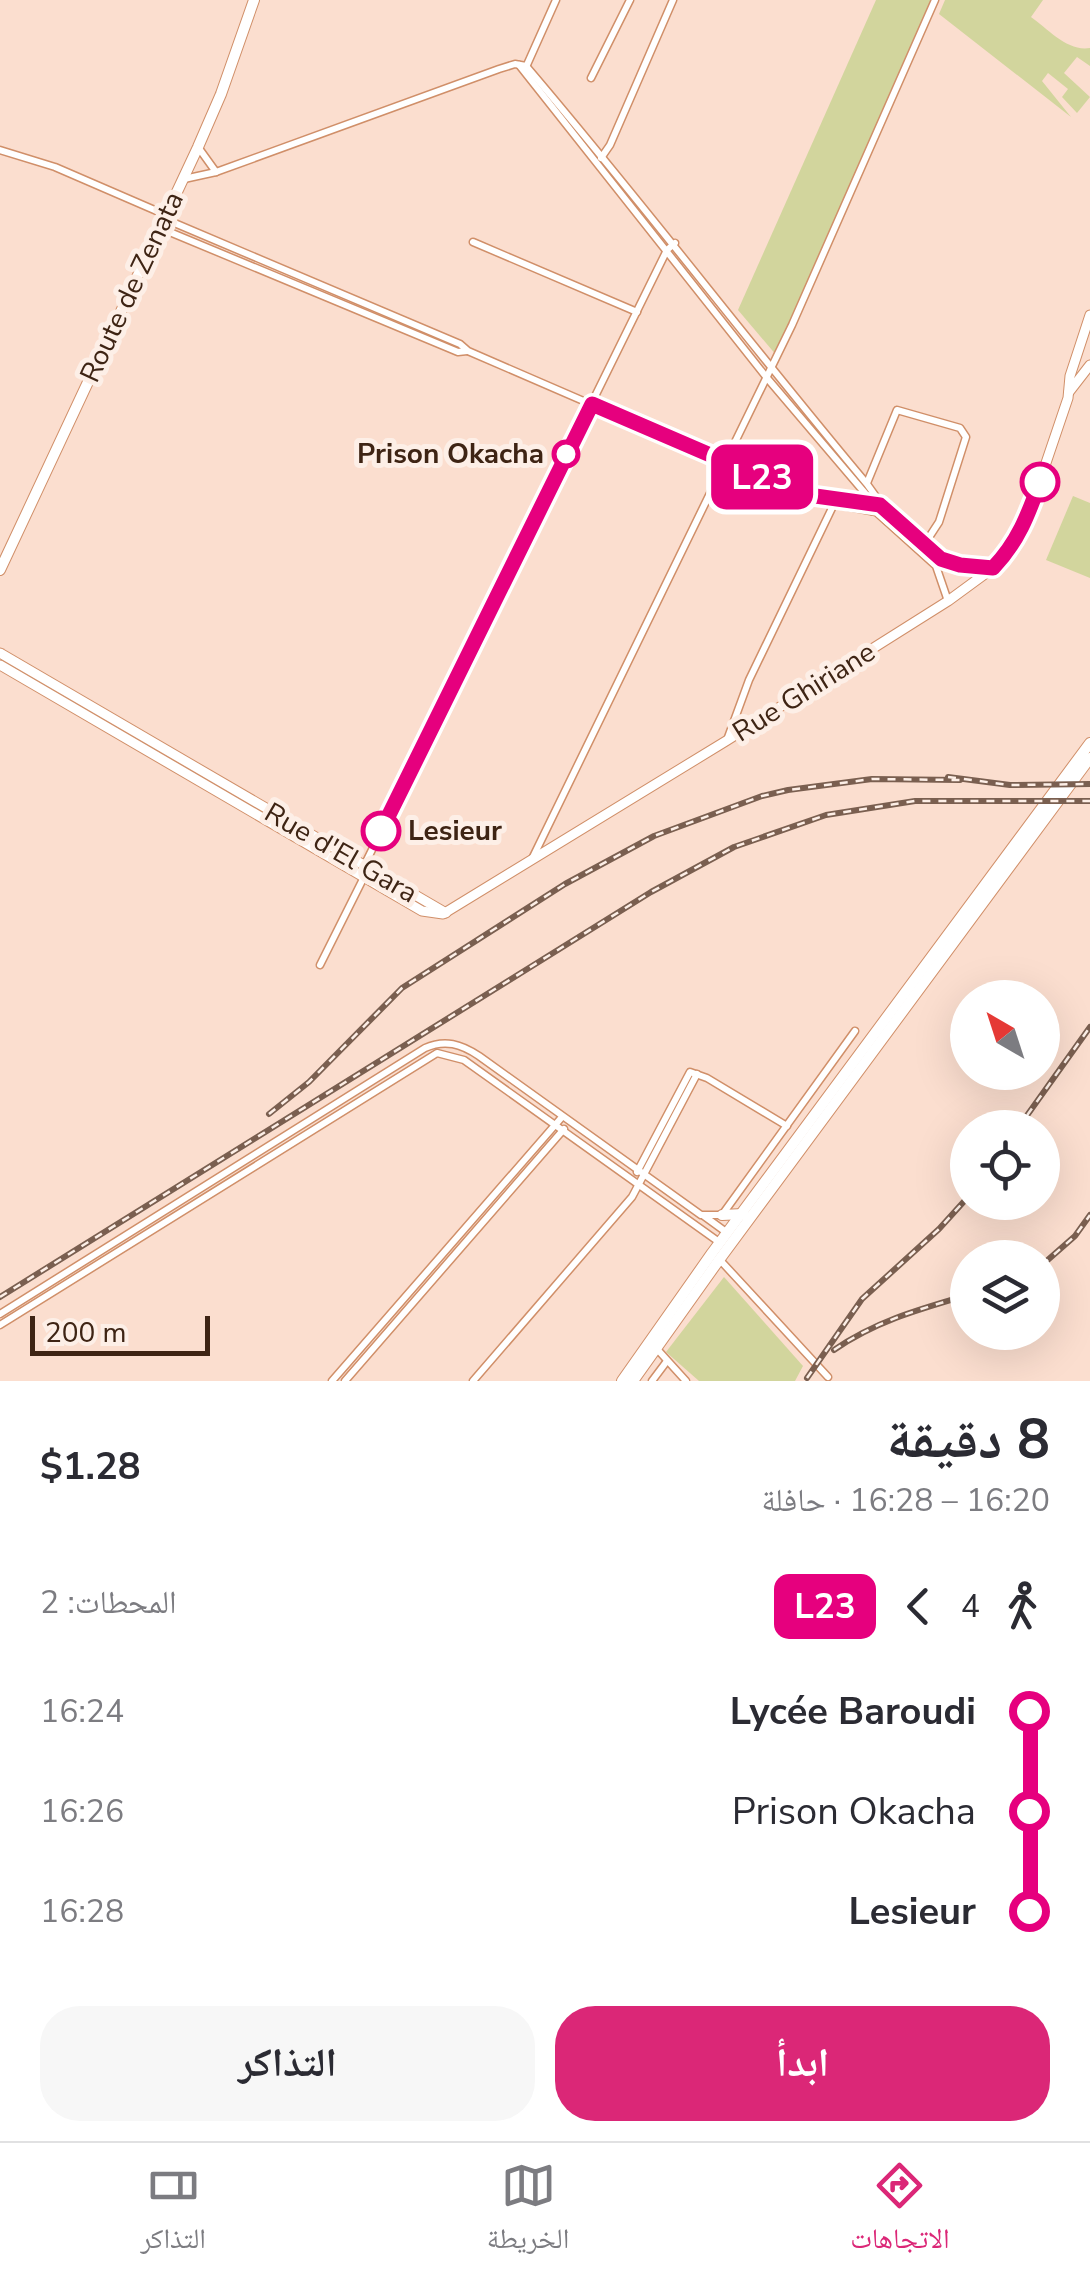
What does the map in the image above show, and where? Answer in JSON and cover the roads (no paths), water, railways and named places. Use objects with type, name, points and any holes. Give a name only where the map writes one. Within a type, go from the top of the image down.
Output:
[{"type":"main road","name":"Route de Zenata","points":[[0,570],[198,148],[254,0]]},
{"type":"main road","points":[[634,1381],[743,1214],[1090,743]]},
{"type":"main road","points":[[622,1381],[1090,758]]},
{"type":"main road","points":[[722,1215],[743,1214]]},
{"type":"street","points":[[523,68],[556,0]]},
{"type":"street","points":[[591,78],[630,0]]},
{"type":"street","points":[[600,159],[673,0]]},
{"type":"street","points":[[531,861],[770,370],[934,0]]},
{"type":"street","points":[[183,179],[216,172],[499,68],[523,68],[675,243],[770,370],[867,484],[874,508]]},
{"type":"street","points":[[198,148],[216,172]]},
{"type":"street","points":[[0,150],[54,167],[130,199],[164,218],[812,500],[874,508]]},
{"type":"street","points":[[600,159],[766,378],[874,508],[936,566],[948,601]]},
{"type":"street","points":[[473,242],[637,312]]},
{"type":"street","points":[[320,965],[637,312],[675,243]]},
{"type":"street","name":"Rue Ghiriane","points":[[446,913],[948,601],[993,568],[1020,534],[1069,392],[1070,376],[1086,349],[1090,315]]},
{"type":"street","name":"Rue Ghiriane","points":[[1069,392],[1090,364]]},
{"type":"street","points":[[867,484],[894,411],[904,410],[960,428],[966,437],[939,522],[924,545]]},
{"type":"street","points":[[801,494],[874,508],[941,559],[993,568]]},
{"type":"street","points":[[726,741],[749,680],[833,505]]},
{"type":"street","points":[[943,582],[960,565]]},
{"type":"street","name":"Rue d'El Gara","points":[[0,653],[94,715]]},
{"type":"street","name":"Rue d'El Gara","points":[[0,666],[94,715],[363,871],[446,913]]},
{"type":"street","points":[[702,1215],[722,1215],[855,1031]]},
{"type":"street","points":[[0,1314],[425,1048],[446,1042],[479,1056],[702,1215],[828,1377]]},
{"type":"street","points":[[455,1056],[459,1046]]},
{"type":"street","points":[[0,1324],[430,1056],[443,1053],[455,1056],[564,1130],[724,1246]]},
{"type":"street","points":[[473,1381],[636,1185],[697,1074],[787,1126]]},
{"type":"street","points":[[332,1381],[562,1117]]},
{"type":"street","points":[[345,1381],[570,1122]]},
{"type":"street","points":[[586,1146],[592,1139]]},
{"type":"street","points":[[420,1280],[427,1287]]},
{"type":"street","points":[[657,1349],[686,1381]]},
{"type":"street","points":[[652,1381],[667,1361]]},
{"type":"railway","points":[[948,777],[1010,785],[1090,784]]},
{"type":"railway","points":[[269,1114],[309,1082],[402,988],[565,884],[654,836],[788,790],[872,779],[960,780]]},
{"type":"railway","points":[[0,1297],[651,892],[734,847],[826,815],[915,801],[1090,801]]},
{"type":"railway","points":[[1031,1110],[1090,1027]]},
{"type":"railway","points":[[1060,1249],[1090,1215]]},
{"type":"railway","points":[[807,1378],[862,1299],[950,1217]]},
{"type":"railway","points":[[834,1350],[882,1324],[950,1301]]},
{"type":"place","name":"Prison Okacha","points":[[566,454]]},
{"type":"place","name":"Lesieur","points":[[381,831]]}]
